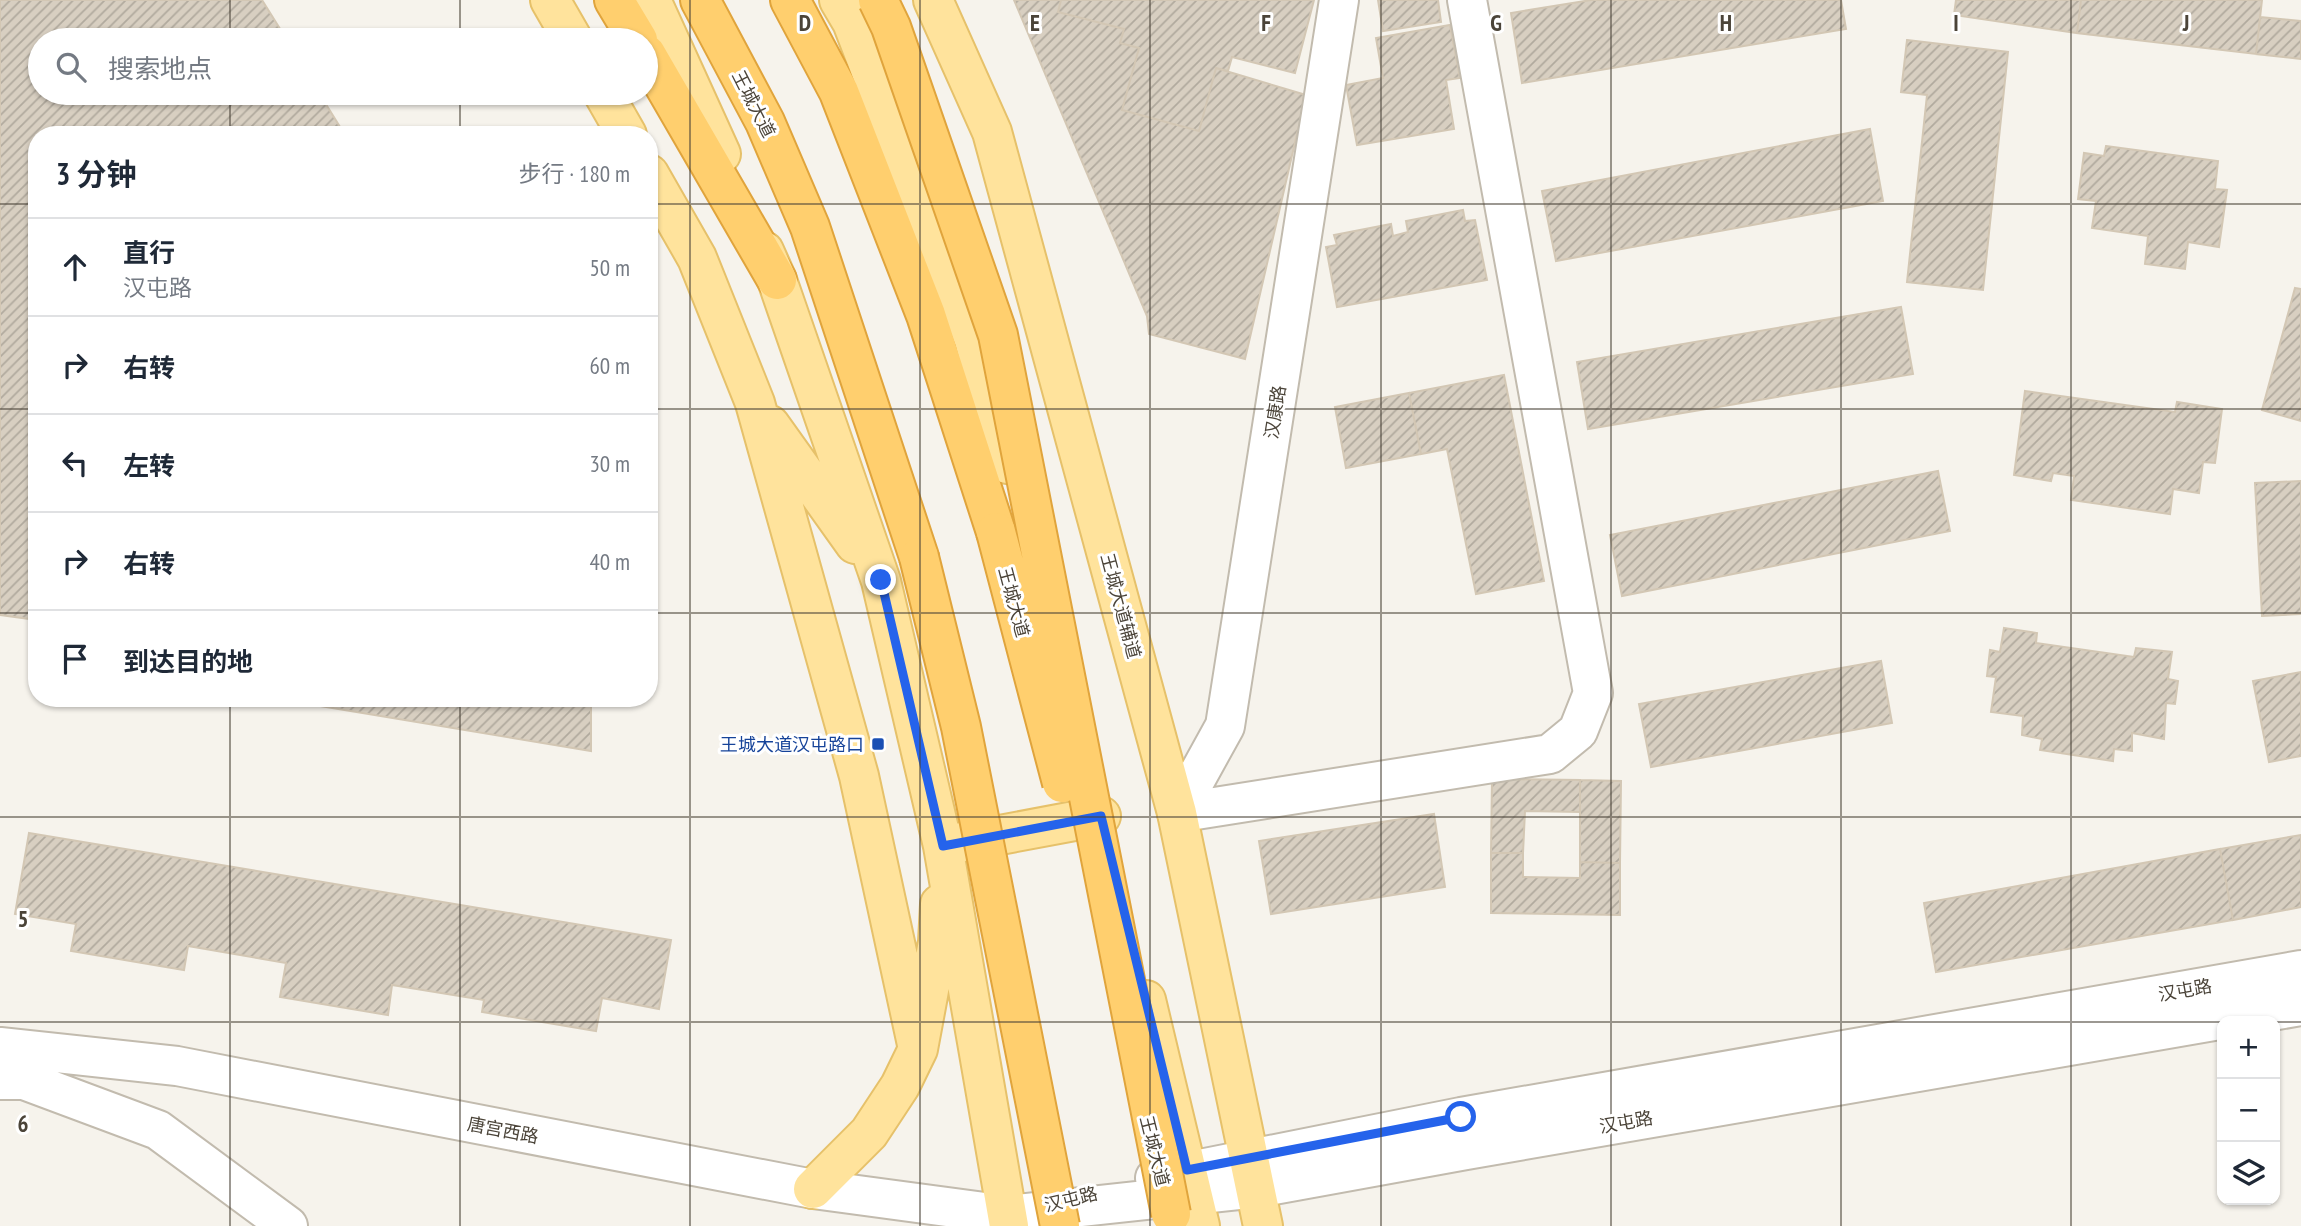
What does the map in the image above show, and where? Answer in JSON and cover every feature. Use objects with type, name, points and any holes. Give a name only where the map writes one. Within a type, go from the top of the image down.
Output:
[{"type":"highway","name":"王城大道","points":[[700,0],[765,122],[810,227],[919,557],[961,727],[1060,1226]]},
{"type":"highway","name":"王城大道","points":[[790,0],[839,93],[926,314],[992,520],[1183,1210]]},
{"type":"highway","points":[[878,0],[891,27],[998,335],[1183,1210]]},
{"type":"highway","points":[[658,75],[778,280]]},
{"type":"main road","points":[[550,0],[566,28]]},
{"type":"main road","points":[[839,0],[852,22],[974,340],[1101,816],[1183,1210]]},
{"type":"main road","name":"王城大道辅道","points":[[933,0],[992,132],[1177,813],[1264,1226]]},
{"type":"main road","points":[[658,62],[778,280],[881,580],[943,846],[1008,1220]]},
{"type":"main road","points":[[610,105],[622,126]]},
{"type":"main road","points":[[658,190],[697,258],[755,403],[859,776],[918,1049]]},
{"type":"main road","points":[[755,403],[881,580]]},
{"type":"main road","points":[[943,846],[1101,816]]},
{"type":"main road","points":[[813,1189],[869,1133],[900,1086],[918,1049],[938,942],[943,846]]},
{"type":"street","name":"汉康路","points":[[1177,813],[1225,726],[1339,0]]},
{"type":"street","points":[[1177,813],[1550,754],[1578,731],[1593,693],[1467,0]]},
{"type":"street","name":"汉屯路","points":[[1008,1220],[1183,1210],[1252,1174],[1461,1117],[2301,970]]},
{"type":"street","name":"汉屯路","points":[[1252,1174],[1466,1150],[2301,1006]]},
{"type":"street","name":"唐宫西路","points":[[0,1048],[177,1066],[813,1189],[1008,1220]]},
{"type":"street","points":[[0,1080],[24,1080],[158,1129],[288,1226]]},
{"type":"building","points":[[0,0],[262,0],[280,28],[28,28],[28,105],[326,105],[339,126],[28,126],[28,619],[0,615]]},
{"type":"building","points":[[1014,0],[1061,0],[1058,12],[1124,29],[1120,43],[1139,48],[1122,110],[1199,131],[1216,68],[1306,95],[1245,359],[1149,334],[1147,316]]},
{"type":"building","points":[[1061,0],[1314,0],[1295,73],[1232,57],[1228,71],[1216,68],[1199,131],[1122,110],[1139,48],[1120,43],[1124,29],[1058,12]]},
{"type":"building","points":[[1378,0],[1438,0],[1441,22],[1383,31]]},
{"type":"building","points":[[1591,0],[1841,0],[1846,29],[1522,83],[1511,13]]},
{"type":"building","points":[[1956,0],[2081,0],[2077,33],[1954,15]]},
{"type":"building","points":[[2081,0],[2262,0],[2256,54],[2077,33]]},
{"type":"building","points":[[2260,17],[2301,21],[2301,59],[2256,54]]},
{"type":"building","points":[[1450,25],[1460,78],[1446,80],[1454,129],[1357,145],[1346,85],[1383,78],[1376,38]]},
{"type":"building","points":[[1907,40],[2008,52],[1983,290],[1907,282],[1927,95],[1901,92]]},
{"type":"building","points":[[1870,129],[1883,201],[1556,261],[1542,191]]},
{"type":"building","points":[[2106,146],[2218,161],[2215,189],[2227,190],[2219,247],[2188,242],[2185,269],[2145,264],[2148,236],[2092,228],[2096,201],[2078,199],[2084,153],[2104,156]]},
{"type":"building","points":[[1463,210],[1465,221],[1475,220],[1487,280],[1337,307],[1326,247],[1337,245],[1334,235],[1391,224],[1393,236],[1408,232],[1406,221]]},
{"type":"building","points":[[2295,288],[2301,289],[2301,421],[2262,410]]},
{"type":"building","points":[[1901,307],[1913,374],[1588,429],[1577,362]]},
{"type":"building","points":[[1504,375],[1544,581],[1476,594],[1447,449],[1421,454],[1409,393]]},
{"type":"building","points":[[2025,391],[2175,412],[2177,402],[2222,409],[2215,463],[2203,462],[2199,493],[2173,489],[2170,514],[2071,500],[2074,476],[2053,473],[2051,481],[2014,475]]},
{"type":"building","points":[[1409,393],[1421,454],[1346,468],[1335,407]]},
{"type":"building","points":[[1938,471],[1950,531],[1622,596],[1610,535]]},
{"type":"building","points":[[2301,481],[2301,614],[2262,616],[2255,483]]},
{"type":"building","points":[[2004,628],[2037,633],[2036,643],[2134,657],[2136,648],[2172,652],[2168,679],[2178,681],[2175,704],[2166,703],[2164,739],[2132,733],[2132,751],[2114,749],[2113,761],[2040,750],[2042,739],[2022,735],[2023,716],[1991,712],[1996,677],[1987,676],[1990,650],[2000,652]]},
{"type":"building","points":[[1881,661],[1892,723],[1651,767],[1639,704]]},
{"type":"building","points":[[2301,672],[2301,756],[2269,762],[2253,681]]},
{"type":"building","points":[[326,707],[591,707],[591,751]]},
{"type":"building","points":[[1492,779],[1580,780],[1580,812],[1525,811],[1523,853],[1491,853]]},
{"type":"building","points":[[1580,780],[1621,781],[1620,863],[1580,862]]},
{"type":"building","points":[[1434,814],[1445,887],[1271,914],[1259,841]]},
{"type":"building","points":[[29,833],[671,940],[659,1009],[602,998],[596,1031],[482,1012],[484,1000],[392,985],[388,1015],[280,997],[286,963],[188,946],[184,970],[71,951],[76,924],[15,914]]},
{"type":"building","points":[[2301,835],[2301,907],[2233,920],[2220,849]]},
{"type":"building","points":[[2220,849],[2233,920],[1936,972],[1924,903]]},
{"type":"building","points":[[1491,853],[1523,853],[1523,877],[1580,878],[1580,862],[1620,863],[1620,915],[1491,913]]},
{"type":"place","name":"王城大道汉屯路口","points":[[878,744]]},
{"type":"route","points":[[881,580],[943,846],[1101,816],[1187,1170],[1461,1117]]}]
